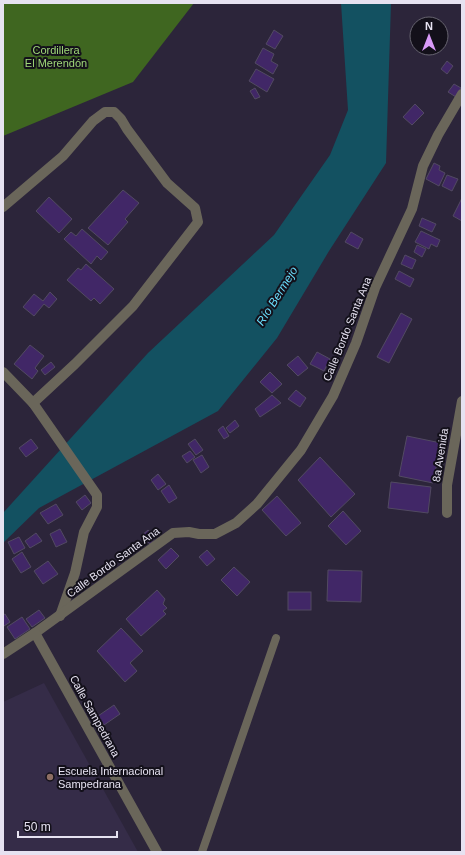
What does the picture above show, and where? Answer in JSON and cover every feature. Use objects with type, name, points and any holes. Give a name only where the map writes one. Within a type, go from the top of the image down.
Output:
[{"type":"street","name":"Calle Bordo Santa Ana","points":[[3,654],[60,616],[173,533],[189,532],[199,534],[215,534],[236,523],[257,504],[301,450],[336,390],[356,343],[375,288],[412,209],[423,166],[462,94]]},
{"type":"street","points":[[3,207],[64,156],[93,121],[105,112],[114,112],[121,119],[126,129],[167,183],[194,208],[198,222],[133,306],[75,364],[33,402]]},
{"type":"street","points":[[3,372],[33,402],[97,495],[97,507],[84,532],[75,573],[60,616]]},
{"type":"street","name":"8a Avenida","points":[[447,513],[447,485],[462,401]]},
{"type":"street","name":"Calle Sampedrana","points":[[35,633],[157,852]]},
{"type":"lane","points":[[202,852],[276,638]]},
{"type":"shaded area","name":"Escuela Internacional Sampedrana","points":[[44,683],[138,852],[3,852],[3,702]]},
{"type":"green space","name":"Cordillera El Merendón","points":[[3,3],[194,3],[133,82],[3,136]]},
{"type":"water","name":"Río Bermejo","points":[[341,3],[391,3],[386,163],[329,251],[277,338],[218,411],[39,508],[3,543],[3,513],[148,353],[274,235],[330,155],[348,110]]},
{"type":"building","points":[[274,30],[283,36],[275,49],[266,44]]},
{"type":"building","points":[[263,48],[274,54],[271,61],[278,65],[273,74],[255,63]]},
{"type":"building","points":[[447,61],[453,66],[447,74],[441,69]]},
{"type":"building","points":[[256,69],[274,79],[267,92],[249,81]]},
{"type":"building","points":[[454,84],[461,88],[456,97],[448,92]]},
{"type":"building","points":[[255,88],[260,97],[255,99],[250,91]]},
{"type":"building","points":[[415,104],[424,113],[412,125],[403,117]]},
{"type":"building","points":[[434,163],[440,166],[439,170],[445,173],[439,186],[426,179]]},
{"type":"building","points":[[447,175],[458,179],[452,191],[442,186]]},
{"type":"building","points":[[123,190],[139,203],[125,219],[128,222],[108,245],[88,228]]},
{"type":"building","points":[[49,197],[72,219],[59,233],[36,211]]},
{"type":"building","points":[[462,198],[462,221],[453,216]]},
{"type":"building","points":[[422,218],[436,224],[432,232],[419,226]]},
{"type":"building","points":[[82,229],[108,252],[101,260],[97,256],[91,264],[64,239],[71,232],[76,236]]},
{"type":"building","points":[[421,231],[440,240],[437,247],[431,244],[429,249],[415,242]]},
{"type":"building","points":[[351,232],[363,239],[358,249],[345,242]]},
{"type":"building","points":[[417,245],[426,249],[422,257],[414,252]]},
{"type":"building","points":[[405,255],[416,260],[412,269],[401,264]]},
{"type":"building","points":[[86,264],[114,289],[100,304],[94,298],[91,301],[67,280],[78,268],[81,270]]},
{"type":"building","points":[[399,271],[414,279],[410,287],[395,279]]},
{"type":"building","points":[[50,292],[57,299],[49,308],[44,304],[34,316],[23,307],[34,294],[43,301]]},
{"type":"building","points":[[401,313],[412,319],[389,363],[377,357]]},
{"type":"building","points":[[30,345],[44,356],[35,368],[38,371],[32,379],[14,364]]},
{"type":"building","points":[[317,352],[330,359],[324,371],[310,364]]},
{"type":"building","points":[[298,356],[308,368],[298,376],[287,365]]},
{"type":"building","points":[[51,362],[55,367],[45,375],[41,370]]},
{"type":"building","points":[[270,372],[282,384],[272,393],[260,382]]},
{"type":"building","points":[[296,390],[306,398],[300,407],[288,399]]},
{"type":"building","points":[[272,395],[281,403],[260,417],[255,409]]},
{"type":"building","points":[[235,420],[239,426],[230,433],[226,428]]},
{"type":"building","points":[[223,426],[229,436],[224,439],[218,430]]},
{"type":"building","points":[[407,436],[441,443],[433,483],[399,476]]},
{"type":"building","points":[[31,439],[38,448],[26,457],[19,448]]},
{"type":"building","points":[[195,439],[203,450],[196,455],[188,444]]},
{"type":"building","points":[[190,451],[195,457],[187,463],[182,456]]},
{"type":"building","points":[[202,455],[209,467],[201,473],[193,460]]},
{"type":"building","points":[[320,457],[355,494],[331,517],[298,480]]},
{"type":"building","points":[[158,474],[166,484],[158,490],[151,480]]},
{"type":"building","points":[[391,482],[431,487],[428,513],[388,508]]},
{"type":"building","points":[[169,485],[177,498],[169,503],[161,491]]},
{"type":"building","points":[[85,495],[91,503],[82,510],[76,502]]},
{"type":"building","points":[[277,496],[301,523],[286,536],[262,510]]},
{"type":"building","points":[[56,504],[63,515],[48,524],[40,513]]},
{"type":"building","points":[[343,511],[361,531],[346,545],[328,526]]},
{"type":"building","points":[[60,529],[67,542],[56,547],[50,534]]},
{"type":"building","points":[[148,530],[156,537],[150,544],[141,536]]},
{"type":"building","points":[[36,533],[42,541],[30,548],[25,541]]},
{"type":"building","points":[[19,537],[25,548],[14,554],[8,542]]},
{"type":"building","points":[[171,548],[179,556],[166,569],[158,560]]},
{"type":"building","points":[[207,550],[215,559],[207,566],[199,557]]},
{"type":"building","points":[[22,552],[31,567],[21,573],[12,559]]},
{"type":"building","points":[[48,561],[58,574],[43,584],[34,571]]},
{"type":"building","points":[[234,567],[250,582],[237,596],[221,580]]},
{"type":"building","points":[[328,570],[362,571],[361,602],[327,601]]},
{"type":"building","points":[[157,590],[165,599],[163,604],[167,608],[163,611],[166,614],[141,636],[126,619]]},
{"type":"building","points":[[288,592],[311,592],[311,610],[288,610]]},
{"type":"building","points":[[39,610],[45,618],[32,627],[26,619]]},
{"type":"building","points":[[5,614],[10,622],[4,626],[3,615]]},
{"type":"building","points":[[22,617],[30,629],[15,639],[7,627]]},
{"type":"building","points":[[121,628],[143,651],[130,663],[137,671],[125,682],[97,651]]},
{"type":"building","points":[[114,705],[120,714],[104,725],[98,716]]},
{"type":"place","name":"Escuela Internacional Sampedrana","points":[[50,777]]}]
